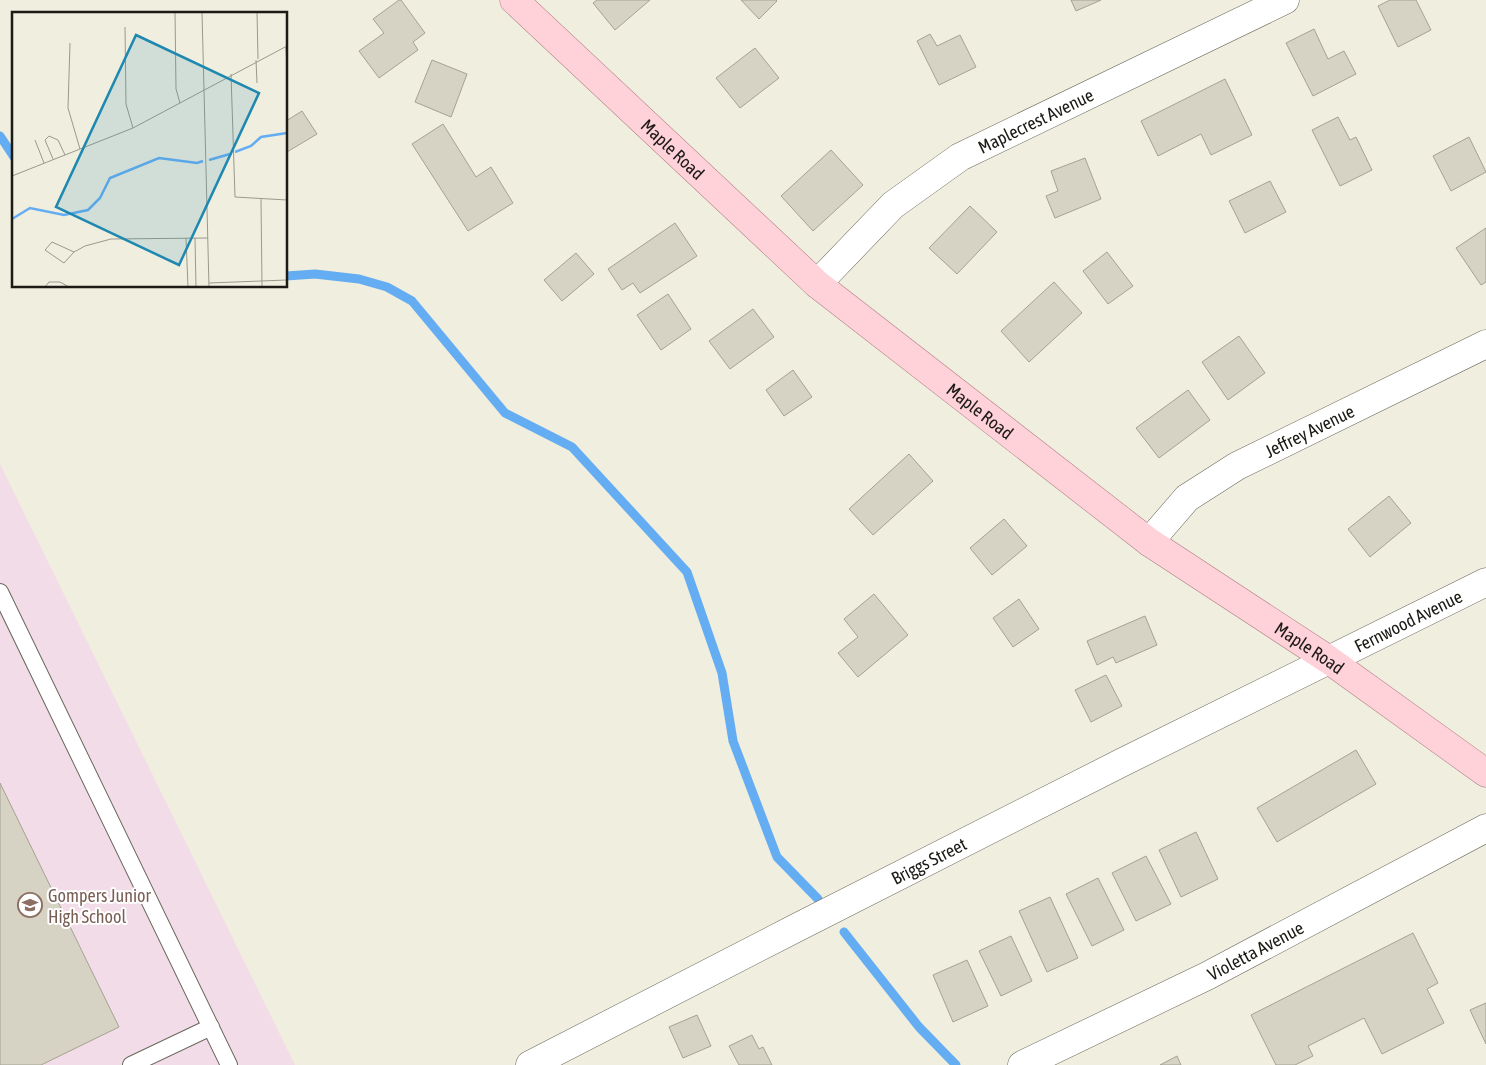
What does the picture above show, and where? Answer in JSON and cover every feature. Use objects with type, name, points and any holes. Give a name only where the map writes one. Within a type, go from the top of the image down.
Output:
[{"type":"main road","name":"Maple Road","points":[[514,0],[817,284],[1149,542],[1329,660],[1486,773]]},
{"type":"street","name":"Maplecrest Avenue","points":[[817,284],[893,205],[960,157],[1285,0]]},
{"type":"street","name":"Jeffrey Avenue","points":[[1149,542],[1187,498],[1237,466],[1486,344]]},
{"type":"street","name":"Fernwood Avenue","points":[[1329,660],[1486,582]]},
{"type":"street","name":"Briggs Street","points":[[530,1065],[798,926],[1329,660]]},
{"type":"street","name":"Violetta Avenue","points":[[1022,1065],[1207,976],[1486,828]]},
{"type":"lane","points":[[0,592],[229,1065]]},
{"type":"lane","points":[[132,1065],[210,1027]]},
{"type":"shaded area","points":[[0,464],[295,1065],[0,1065]]},
{"type":"building","points":[[401,0],[425,33],[413,42],[418,50],[379,78],[359,51],[384,33],[373,19]]},
{"type":"building","points":[[597,0],[650,0],[615,30],[593,3]]},
{"type":"building","points":[[741,0],[776,0],[777,1],[759,19]]},
{"type":"building","points":[[1071,0],[1101,0],[1076,11]]},
{"type":"building","points":[[1390,0],[1416,0],[1431,30],[1398,47],[1378,6]]},
{"type":"building","points":[[1314,29],[1328,59],[1344,51],[1356,74],[1313,96],[1286,43]]},
{"type":"building","points":[[930,34],[937,46],[960,35],[976,67],[939,85],[917,41]]},
{"type":"building","points":[[755,48],[779,78],[740,108],[716,78]]},
{"type":"building","points":[[432,60],[467,74],[451,117],[415,102]]},
{"type":"building","points":[[1225,79],[1252,135],[1211,155],[1201,134],[1158,156],[1141,121]]},
{"type":"building","points":[[302,111],[317,134],[288,151],[288,120]]},
{"type":"building","points":[[1338,117],[1350,140],[1356,137],[1372,170],[1340,186],[1312,130]]},
{"type":"building","points":[[443,124],[476,177],[491,167],[513,203],[468,231],[412,144]]},
{"type":"building","points":[[1469,137],[1486,172],[1451,191],[1433,156]]},
{"type":"building","points":[[831,150],[863,185],[813,231],[781,196]]},
{"type":"building","points":[[1085,158],[1101,199],[1055,218],[1046,196],[1058,191],[1051,171]]},
{"type":"building","points":[[1270,181],[1286,212],[1245,233],[1229,201]]},
{"type":"building","points":[[970,206],[997,232],[957,274],[929,248]]},
{"type":"building","points":[[675,223],[697,256],[640,293],[633,283],[622,290],[608,269]]},
{"type":"building","points":[[1486,228],[1486,282],[1481,285],[1456,248]]},
{"type":"building","points":[[1107,252],[1133,286],[1108,304],[1083,271]]},
{"type":"building","points":[[576,253],[594,274],[562,301],[544,280]]},
{"type":"building","points":[[1054,282],[1082,313],[1029,362],[1001,331]]},
{"type":"building","points":[[668,294],[691,329],[661,350],[637,315]]},
{"type":"building","points":[[753,309],[774,337],[730,369],[709,341]]},
{"type":"building","points":[[1239,336],[1265,373],[1228,400],[1202,362]]},
{"type":"building","points":[[793,370],[812,397],[784,416],[766,390]]},
{"type":"building","points":[[1188,390],[1210,420],[1159,458],[1136,428]]},
{"type":"building","points":[[909,454],[933,481],[873,535],[849,509]]},
{"type":"building","points":[[1389,496],[1411,523],[1370,557],[1348,529]]},
{"type":"building","points":[[1004,519],[1027,546],[992,575],[970,548]]},
{"type":"building","points":[[874,594],[908,635],[858,677],[838,653],[858,637],[844,619]]},
{"type":"building","points":[[1019,599],[1039,629],[1013,647],[993,618]]},
{"type":"building","points":[[1145,616],[1157,645],[1116,663],[1113,657],[1097,665],[1087,641]]},
{"type":"building","points":[[1106,675],[1122,706],[1091,722],[1075,690]]},
{"type":"building","points":[[1356,750],[1376,784],[1277,842],[1257,808]]},
{"type":"building","name":"Gompers Junior High School","points":[[0,783],[119,1027],[41,1065],[0,1065]]},
{"type":"building","points":[[1196,832],[1218,879],[1181,897],[1159,850]]},
{"type":"building","points":[[1146,856],[1171,904],[1136,921],[1112,873]]},
{"type":"building","points":[[1098,878],[1124,930],[1092,946],[1066,894]]},
{"type":"building","points":[[1050,897],[1078,958],[1047,972],[1019,911]]},
{"type":"building","points":[[1413,933],[1438,983],[1427,989],[1444,1023],[1382,1054],[1364,1018],[1308,1046],[1313,1056],[1295,1065],[1276,1065],[1251,1015]]},
{"type":"building","points":[[1011,936],[1032,981],[1001,996],[979,951]]},
{"type":"building","points":[[967,960],[988,1006],[953,1022],[933,975]]},
{"type":"building","points":[[1486,1003],[1486,1044],[1470,1010]]},
{"type":"building","points":[[697,1015],[711,1046],[683,1058],[669,1027]]},
{"type":"building","points":[[752,1035],[759,1049],[763,1047],[772,1065],[739,1065],[729,1046]]},
{"type":"building","points":[[1177,1056],[1181,1065],[1160,1065]]},
{"type":"waterway","points":[[0,136],[12,154]]},
{"type":"waterway","points":[[288,276],[315,274],[359,279],[387,287],[412,301],[505,413],[572,447],[687,572],[722,673],[733,741],[777,857],[818,899]]},
{"type":"waterway","points":[[844,932],[919,1027],[956,1065]]},
{"type":"place","name":"Gompers Junior High School","points":[[30,905]]}]
